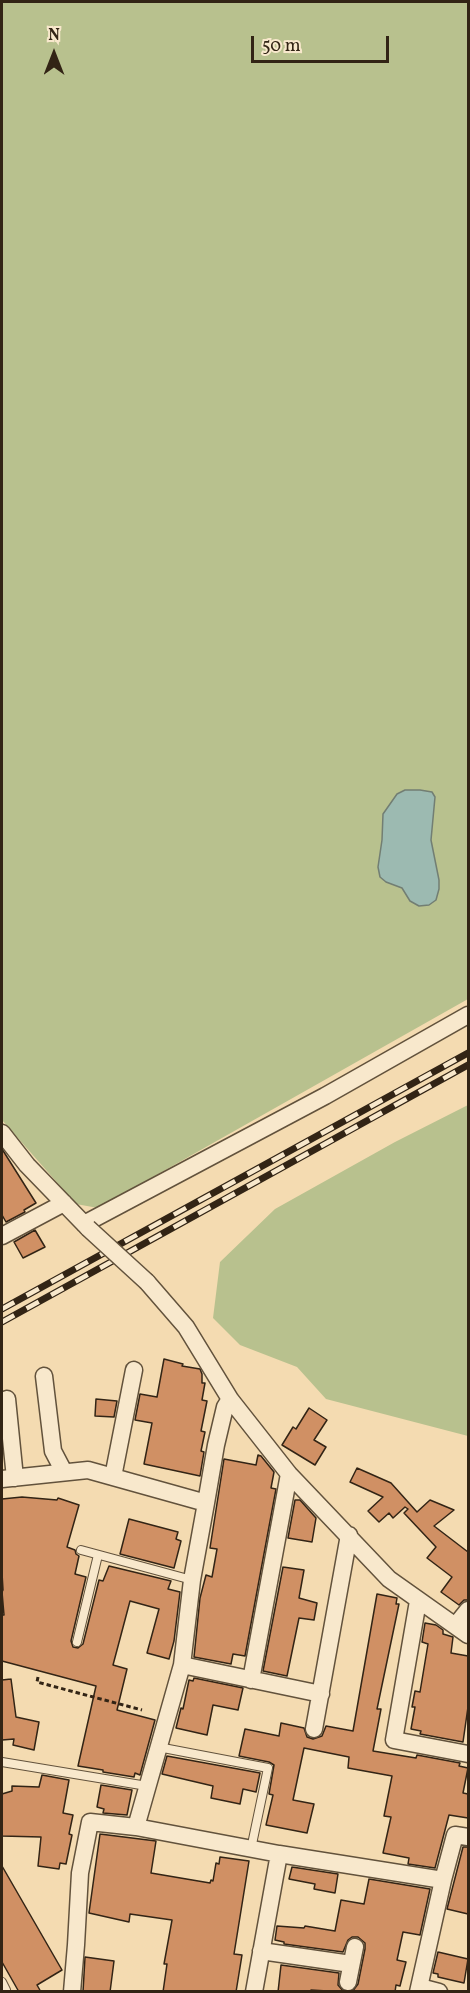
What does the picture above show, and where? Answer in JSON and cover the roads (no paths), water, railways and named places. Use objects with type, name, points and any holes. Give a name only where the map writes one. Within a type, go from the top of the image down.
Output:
[{"type":"street","points":[[86,1226],[468,1015]]},
{"type":"street","points":[[3,1138],[86,1226],[147,1282],[186,1327],[230,1399],[289,1474],[389,1579],[462,1630],[468,1610]]},
{"type":"street","points":[[2,1236],[64,1203]]},
{"type":"street","points":[[113,1477],[134,1370]]},
{"type":"street","points":[[44,1376],[53,1451],[64,1472]]},
{"type":"street","points":[[7,1399],[8,1478],[88,1470],[206,1503]]},
{"type":"street","points":[[136,1827],[182,1665],[192,1580],[216,1445],[225,1407],[230,1399]]},
{"type":"street","points":[[251,1680],[289,1474]]},
{"type":"street","points":[[314,1729],[349,1535]]},
{"type":"street","points":[[418,1601],[394,1740],[468,1754]]},
{"type":"street","points":[[182,1665],[321,1694]]},
{"type":"street","points":[[72,1992],[80,1873],[90,1822],[136,1827],[279,1854],[443,1880]]},
{"type":"street","points":[[439,1992],[419,1989],[455,1835],[468,1838]]},
{"type":"street","points":[[254,1992],[279,1854]]},
{"type":"street","points":[[348,1982],[355,1947]]},
{"type":"street","points":[[261,1951],[351,1964]]},
{"type":"lane","points":[[81,1550],[192,1580]]},
{"type":"lane","points":[[77,1642],[98,1555]]},
{"type":"lane","points":[[158,1748],[268,1768],[251,1849]]},
{"type":"lane","points":[[2,1762],[147,1786]]},
{"type":"water","points":[[405,790],[432,792],[435,797],[431,840],[439,889],[436,900],[429,905],[419,906],[410,901],[402,888],[380,877],[378,867],[383,814],[397,794]]},
{"type":"railway","points":[[2,1309],[468,1053]]},
{"type":"railway","points":[[2,1322],[468,1065]]}]
